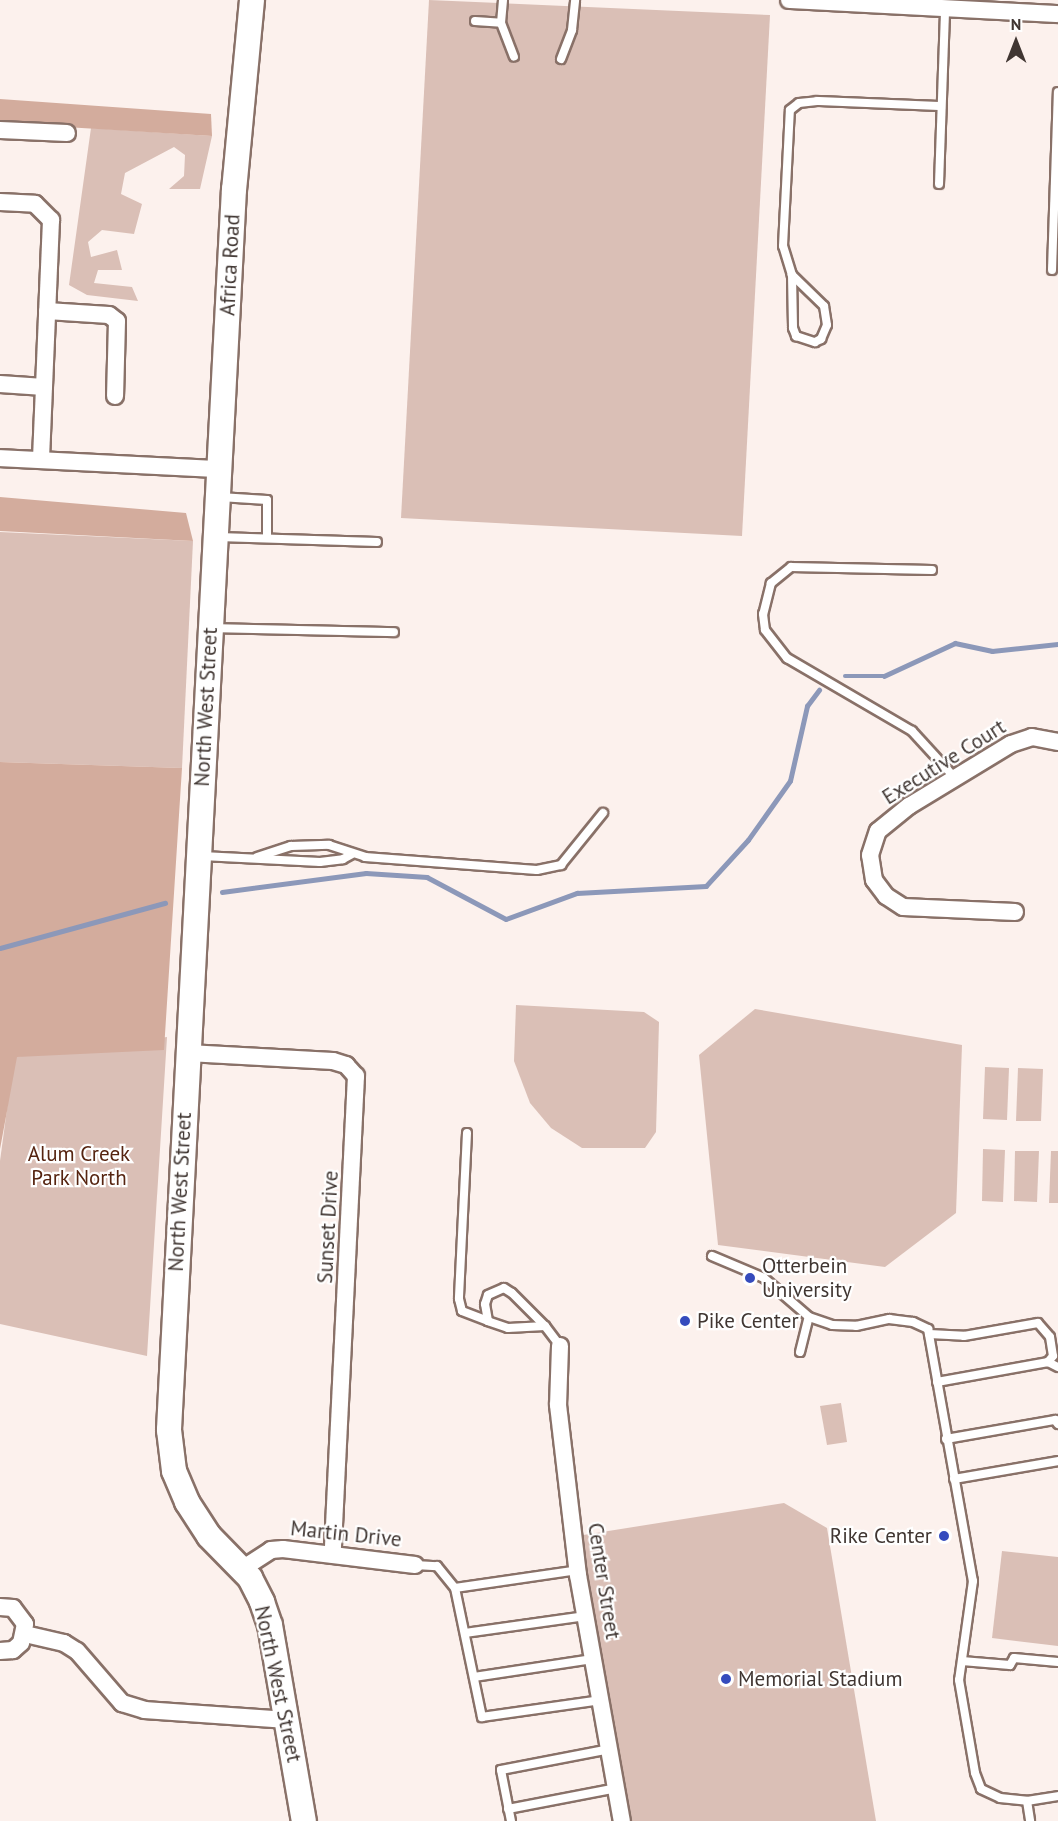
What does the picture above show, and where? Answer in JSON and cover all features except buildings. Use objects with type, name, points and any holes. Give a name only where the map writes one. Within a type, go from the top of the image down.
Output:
[{"type":"street","name":"Africa Road","points":[[215,534],[234,189],[252,0]]},
{"type":"street","points":[[789,0],[1058,14]]},
{"type":"street","points":[[0,130],[67,133]]},
{"type":"street","points":[[0,202],[35,204],[51,220],[41,460]]},
{"type":"street","points":[[47,311],[110,315],[117,321],[115,396]]},
{"type":"street","points":[[0,384],[44,387]]},
{"type":"street","points":[[0,458],[218,469]]},
{"type":"street","name":"North West Street","points":[[215,534],[169,1430],[174,1471],[187,1502],[209,1536],[242,1569],[256,1589],[270,1625],[304,1821]]},
{"type":"street","name":"Executive Court","points":[[1015,912],[903,907],[886,896],[874,880],[870,855],[878,831],[955,778],[1011,744],[1032,737],[1058,742]]},
{"type":"street","name":"Sunset Drive","points":[[188,1053],[333,1061],[346,1065],[356,1076],[333,1554]]},
{"type":"street","name":"Center Street","points":[[560,1346],[558,1404],[578,1570],[622,1821]]},
{"type":"street","name":"Martin Drive","points":[[242,1569],[271,1550],[333,1554],[416,1564]]},
{"type":"street","points":[[0,1607],[21,1615],[25,1634],[13,1650],[0,1651]]},
{"type":"street","points":[[25,1634],[64,1643],[77,1651],[122,1703],[145,1710],[287,1720]]},
{"type":"lane","points":[[503,0],[501,23],[514,57]]},
{"type":"lane","points":[[561,59],[572,30],[575,0]]},
{"type":"lane","points":[[939,184],[945,8]]},
{"type":"lane","points":[[475,21],[501,23]]},
{"type":"lane","points":[[1052,270],[1058,92]]},
{"type":"lane","points":[[792,275],[824,306],[827,326],[815,342],[796,336],[793,328],[792,275],[783,246],[790,110],[799,103],[817,100],[941,106]]},
{"type":"lane","points":[[217,497],[267,500],[267,538]]},
{"type":"lane","points":[[215,534],[377,542]]},
{"type":"lane","points":[[932,570],[791,567],[771,583],[763,614],[765,630],[787,658],[912,731],[955,778]]},
{"type":"lane","points":[[210,628],[394,632]]},
{"type":"lane","points":[[256,857],[291,846],[329,845],[352,854],[464,867],[545,869],[567,860],[603,813]]},
{"type":"lane","points":[[198,856],[256,857],[320,862],[342,859],[352,854]]},
{"type":"lane","points":[[467,1133],[459,1299],[462,1311],[508,1328],[545,1326]]},
{"type":"lane","points":[[712,1256],[764,1278],[809,1317],[832,1325],[856,1326],[889,1320],[913,1322],[928,1329],[973,1581],[959,1680],[981,1790],[1000,1798],[1027,1801],[1058,1796]]},
{"type":"lane","points":[[488,1322],[485,1304],[488,1295],[504,1288],[545,1326],[560,1346]]},
{"type":"lane","points":[[800,1352],[809,1317]]},
{"type":"lane","points":[[928,1334],[964,1336],[1038,1323],[1050,1337],[1053,1356],[1048,1362]]},
{"type":"lane","points":[[937,1382],[1048,1362],[1058,1367]]},
{"type":"lane","points":[[946,1439],[1054,1420],[1058,1424]]},
{"type":"lane","points":[[954,1479],[1058,1461]]},
{"type":"lane","points":[[416,1564],[437,1566],[455,1588],[481,1714],[486,1718],[601,1700]]},
{"type":"lane","points":[[455,1588],[578,1570]]},
{"type":"lane","points":[[465,1633],[586,1616]]},
{"type":"lane","points":[[962,1661],[1010,1665],[1014,1658],[1058,1662]]},
{"type":"lane","points":[[474,1677],[593,1659]]},
{"type":"lane","points":[[511,1821],[501,1770],[610,1749]]},
{"type":"lane","points":[[508,1809],[617,1788]]},
{"type":"lane","points":[[1027,1801],[1030,1821]]},
{"type":"green space","points":[[429,0],[770,15],[742,536],[401,518]]},
{"type":"green space","points":[[91,128],[212,136],[200,189],[169,189],[184,176],[185,155],[174,147],[125,173],[121,194],[142,204],[134,234],[102,230],[88,242],[91,257],[117,250],[122,270],[98,270],[94,283],[132,287],[138,301],[87,295],[69,285]]},
{"type":"green space","points":[[0,532],[193,541],[182,768],[0,762]]},
{"type":"green space","points":[[516,1005],[644,1012],[659,1022],[656,1132],[645,1148],[582,1148],[551,1128],[530,1103],[514,1061]]},
{"type":"green space","points":[[755,1009],[962,1045],[956,1213],[885,1267],[718,1245],[699,1055]]},
{"type":"green space","name":"Alum Creek Park North","points":[[167,1037],[147,1356],[0,1324],[0,1161],[14,1057]]},
{"type":"green space","points":[[985,1067],[1009,1068],[1007,1120],[983,1119]]},
{"type":"green space","points":[[1018,1068],[1043,1069],[1041,1121],[1016,1121]]},
{"type":"green space","points":[[983,1149],[1005,1150],[1003,1202],[982,1201]]},
{"type":"green space","points":[[1015,1151],[1039,1151],[1037,1202],[1014,1201]]},
{"type":"green space","points":[[1051,1151],[1058,1151],[1058,1203],[1049,1203]]},
{"type":"green space","points":[[841,1403],[847,1442],[827,1445],[820,1406]]},
{"type":"green space","name":"Memorial Stadium","points":[[784,1503],[827,1528],[876,1821],[625,1821],[577,1536]]},
{"type":"green space","points":[[1002,1551],[1058,1557],[1058,1646],[992,1638]]},
{"type":"shaded area","points":[[0,99],[211,114],[212,136],[0,123]]},
{"type":"shaded area","points":[[0,497],[186,513],[193,541],[0,531]]},
{"type":"shaded area","points":[[0,762],[182,768],[164,1050],[17,1057],[0,1149]]},
{"type":"waterway","points":[[845,676],[884,676],[955,643],[992,651],[1058,644]]},
{"type":"waterway","points":[[222,892],[366,873],[427,877],[506,919],[577,893],[706,886],[748,840],[790,781],[807,706],[819,690]]},
{"type":"waterway","points":[[0,948],[165,903]]},
{"type":"place","name":"Otterbein University","points":[[750,1278]]},
{"type":"place","name":"Pike Center","points":[[685,1321]]},
{"type":"place","name":"Rike Center","points":[[944,1536]]},
{"type":"place","name":"Memorial Stadium","points":[[726,1679]]}]
